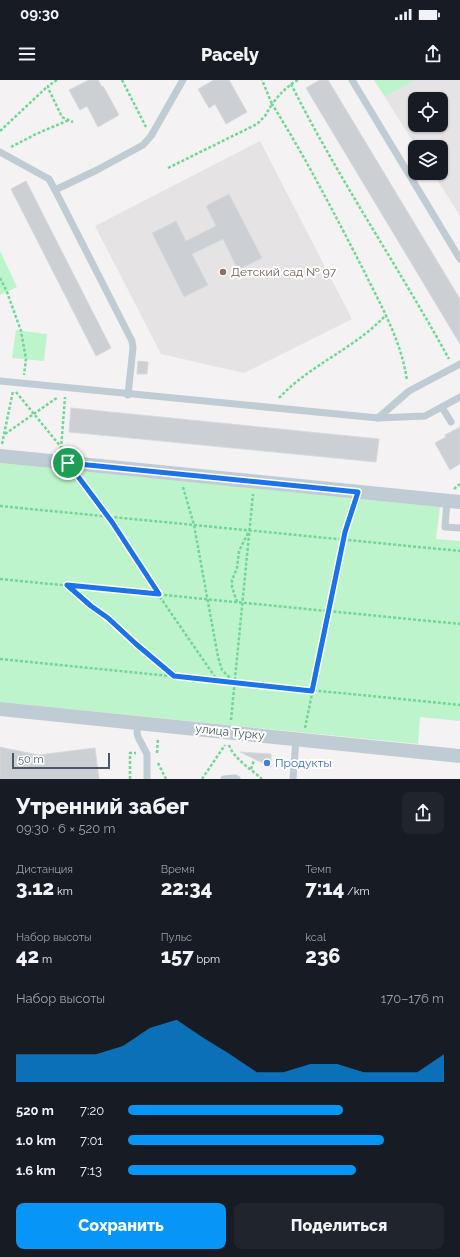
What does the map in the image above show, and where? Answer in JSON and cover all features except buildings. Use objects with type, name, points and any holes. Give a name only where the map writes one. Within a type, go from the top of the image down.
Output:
[{"type":"street","points":[[1,450],[68,463],[454,501]]},
{"type":"street","name":"улица Турку","points":[[0,709],[460,756]]},
{"type":"lane","points":[[55,190],[97,170],[143,145],[151,136],[183,80]]},
{"type":"lane","points":[[352,80],[460,259]]},
{"type":"lane","points":[[0,152],[49,179],[55,190],[132,341],[133,348],[128,395]]},
{"type":"lane","points":[[378,418],[408,391],[457,366]]},
{"type":"lane","points":[[0,381],[65,390],[378,418],[425,416],[460,398]]},
{"type":"lane","points":[[442,407],[451,422]]},
{"type":"lane","points":[[454,501],[445,527],[460,528]]},
{"type":"lane","points":[[138,723],[138,737],[147,754],[147,779]]},
{"type":"lane","points":[[293,779],[299,739]]},
{"type":"lane","points":[[224,779],[237,779]]},
{"type":"path","points":[[0,131],[48,86],[57,80]]},
{"type":"path","points":[[122,80],[151,136]]},
{"type":"path","points":[[262,80],[272,104],[303,155],[386,315],[406,367],[408,391]]},
{"type":"path","points":[[168,168],[257,124],[265,116],[272,104],[283,91],[298,80]]},
{"type":"path","points":[[291,84],[310,123],[421,309],[457,366]]},
{"type":"path","points":[[48,86],[62,117],[73,122]]},
{"type":"path","points":[[0,152],[68,120]]},
{"type":"path","points":[[0,278],[7,292],[21,331],[26,359],[23,384]]},
{"type":"path","points":[[272,408],[290,387],[370,330],[386,315]]},
{"type":"path","points":[[1,450],[13,389],[61,447]]},
{"type":"path","points":[[4,434],[34,414],[65,390]]},
{"type":"path","points":[[65,390],[61,451],[68,463],[108,517],[216,680]]},
{"type":"path","points":[[180,474],[194,525],[207,599],[222,670],[235,683]]},
{"type":"path","points":[[230,725],[254,488]]},
{"type":"path","points":[[299,739],[312,691],[344,540],[358,492]]},
{"type":"path","points":[[0,506],[460,551]]},
{"type":"path","points":[[237,602],[232,587],[232,580],[237,568],[239,551],[249,530]]},
{"type":"path","points":[[0,579],[460,624]]},
{"type":"path","points":[[67,585],[91,606],[108,618],[174,676]]},
{"type":"path","points":[[0,659],[460,705]]},
{"type":"path","points":[[229,742],[229,748],[237,757],[262,779]]},
{"type":"path","points":[[202,779],[225,745]]},
{"type":"path","points":[[130,779],[130,754],[138,753],[138,751]]},
{"type":"path","points":[[251,770],[254,760]]},
{"type":"path","points":[[157,762],[166,779]]},
{"type":"shaded area","points":[[415,80],[460,80],[460,216],[437,180],[448,180],[448,140],[412,140],[385,97]]},
{"type":"shaded area","name":"Детский сад № 97","points":[[260,141],[352,319],[244,373],[161,354],[95,226]]},
{"type":"green space","points":[[374,80],[415,80],[385,97]]},
{"type":"green space","points":[[0,251],[17,287],[0,295]]},
{"type":"green space","points":[[16,330],[47,334],[44,361],[12,358]]},
{"type":"green space","points":[[0,463],[440,507],[436,539],[460,541],[460,721],[420,717],[418,744],[0,702]]},
{"type":"place","name":"Детский сад № 97","points":[[223,272]]},
{"type":"place","name":"Продукты","points":[[267,763]]},
{"type":"route","points":[[68,463],[358,492],[345,532],[312,691],[174,676],[108,618],[91,606],[67,585],[159,594],[112,522],[68,463]]}]
